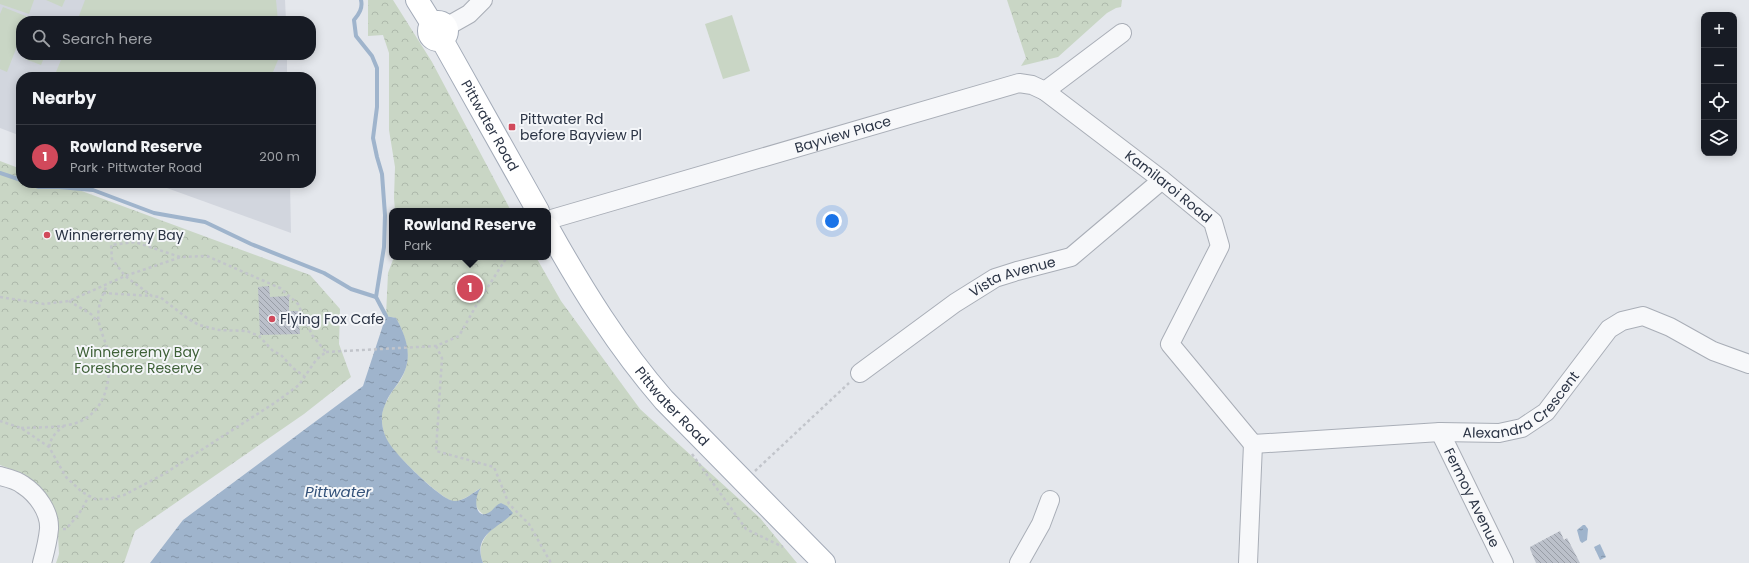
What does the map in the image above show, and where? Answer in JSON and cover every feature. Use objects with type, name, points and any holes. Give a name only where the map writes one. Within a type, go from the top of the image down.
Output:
[{"type":"main road","name":"Pittwater Road","points":[[417,0],[440,30],[536,208]]},
{"type":"main road","name":"Pittwater Road","points":[[551,233],[582,288],[631,360],[664,400],[824,563]]},
{"type":"street","points":[[440,30],[469,14],[483,0]]},
{"type":"street","points":[[1045,92],[1122,33]]},
{"type":"street","name":"Bayview Place","points":[[551,219],[1019,83],[1032,84],[1045,92]]},
{"type":"street","name":"Kamilaroi Road","points":[[1045,92],[1162,180],[1213,222],[1220,246],[1170,344],[1253,444]]},
{"type":"street","name":"Vista Avenue","points":[[860,373],[954,303],[995,278],[1071,257],[1162,180]]},
{"type":"street","name":"Alexandra Crescent","points":[[1253,444],[1440,432],[1499,433],[1522,428],[1546,412],[1609,329],[1622,321],[1644,316],[1670,327],[1713,351],[1749,364]]},
{"type":"street","name":"Fermoy Avenue","points":[[1440,432],[1499,561]]},
{"type":"street","points":[[1248,563],[1253,444]]},
{"type":"street","points":[[0,476],[22,484],[30,490],[41,503],[49,528],[42,563]]},
{"type":"street","points":[[1019,563],[1041,524],[1050,500]]},
{"type":"path","points":[[152,296],[125,276],[112,259],[111,245],[135,242],[180,257]]},
{"type":"path","points":[[0,297],[44,304],[69,301],[125,276],[180,257],[207,256],[280,288],[298,304],[312,335],[326,352]]},
{"type":"path","points":[[0,421],[21,428],[49,447],[66,477],[72,484],[89,496],[95,499],[108,499],[124,495],[164,474],[276,402],[299,385],[316,360],[326,352],[436,346],[459,336],[477,304],[505,260]]},
{"type":"path","points":[[21,428],[55,427],[74,424],[93,414],[102,402],[107,389],[109,371],[108,351],[98,322],[98,310],[107,285]]},
{"type":"path","points":[[104,293],[160,297],[187,318],[199,324],[219,330],[247,331],[259,336],[273,351],[281,355],[292,368],[304,376]]},
{"type":"path","points":[[69,301],[91,314],[98,322]]},
{"type":"path","points":[[436,346],[442,358],[436,451],[494,467],[509,504],[529,524],[551,563]]},
{"type":"path","points":[[744,482],[860,373]]},
{"type":"path","points":[[49,447],[50,441],[57,431],[66,425]]},
{"type":"path","points":[[49,528],[66,529],[79,514],[89,496]]},
{"type":"shaded area","points":[[0,0],[285,0],[286,16],[16,16],[16,60],[287,60],[287,72],[16,72],[16,134],[0,128]]},
{"type":"shaded area","points":[[167,188],[290,188],[291,233]]},
{"type":"green space","points":[[0,0],[34,0],[29,14],[0,4]]},
{"type":"green space","points":[[46,0],[65,0],[62,7]]},
{"type":"green space","points":[[85,0],[276,0],[278,16],[79,16]]},
{"type":"green space","points":[[368,0],[393,0],[432,62],[509,208],[395,208],[395,167],[389,130],[389,53],[383,35],[368,36]]},
{"type":"green space","points":[[1007,0],[1122,0],[1121,7],[1107,13],[1058,57],[1021,66],[1026,58]]},
{"type":"green space","points":[[3,7],[26,16],[16,16],[16,49],[7,72],[0,69],[0,14]]},
{"type":"green space","points":[[732,15],[750,71],[723,79],[705,24]]},
{"type":"green space","points":[[28,60],[43,60],[41,65]]},
{"type":"green space","points":[[61,60],[278,60],[273,72],[56,72]]},
{"type":"green space","name":"Winnereremy Bay Foreshore Reserve","points":[[0,161],[16,167],[16,188],[74,188],[310,275],[340,309],[339,344],[351,377],[304,414],[135,531],[124,563],[56,563],[59,554],[57,516],[24,474],[0,465]]},
{"type":"green space","points":[[393,260],[538,260],[561,301],[640,409],[760,518],[797,563],[483,563],[481,548],[483,541],[497,524],[510,516],[510,509],[501,503],[488,514],[483,514],[476,506],[479,489],[459,501],[452,501],[446,498],[419,476],[401,458],[389,444],[384,433],[382,418],[384,406],[404,373],[407,357],[406,341],[396,318],[386,316],[388,273]]},
{"type":"water","name":"Pittwater","points":[[386,316],[396,318],[406,341],[408,356],[404,372],[388,397],[382,413],[383,429],[389,443],[430,486],[448,499],[454,501],[461,500],[481,488],[478,492],[476,502],[480,513],[488,513],[501,503],[507,506],[513,513],[488,533],[484,539],[481,545],[483,563],[150,563],[183,520],[363,386]]},
{"type":"water","points":[[1585,525],[1588,529],[1587,540],[1582,543],[1577,530]]},
{"type":"water","points":[[1600,544],[1606,557],[1600,560],[1594,547]]},
{"type":"building","points":[[269,286],[270,297],[289,296],[289,311],[298,311],[300,334],[260,335],[258,287]]},
{"type":"building","points":[[1560,531],[1564,540],[1567,538],[1580,563],[1536,563],[1530,547]]},
{"type":"waterway","points":[[361,0],[360,11],[354,20],[356,36],[372,56],[377,68],[377,107],[373,138],[382,174],[385,215],[384,247],[376,297],[386,316]]},
{"type":"waterway","points":[[0,173],[16,178]]},
{"type":"waterway","points":[[70,188],[93,190],[154,213],[205,222],[251,244],[324,273],[351,289],[376,297]]},
{"type":"place","name":"Pittwater Rd before Bayview Pl","points":[[512,127]]},
{"type":"place","name":"Winnererremy Bay","points":[[47,235]]},
{"type":"place","name":"Rowland Reserve","points":[[470,288]]},
{"type":"place","name":"Flying Fox Cafe","points":[[272,319]]}]
